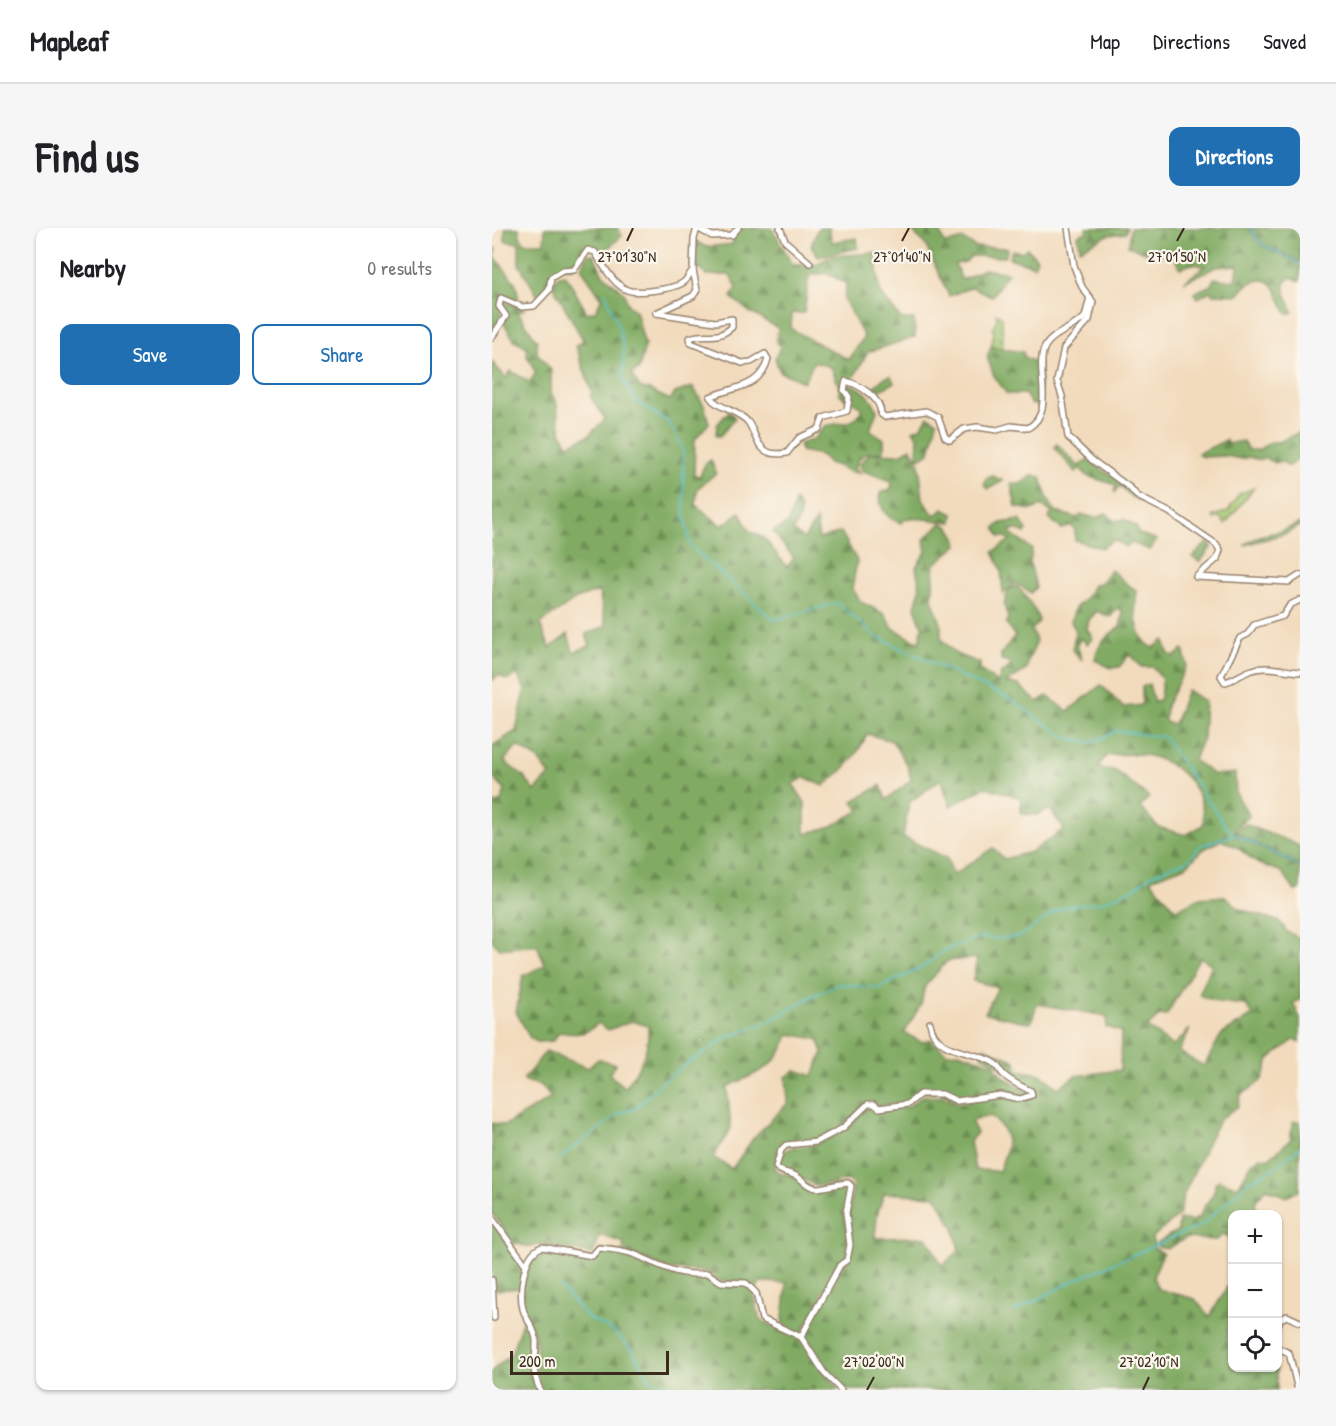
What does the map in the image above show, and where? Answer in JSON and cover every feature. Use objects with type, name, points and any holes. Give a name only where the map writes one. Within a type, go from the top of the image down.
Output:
[{"type":"street","points":[[738,228],[732,235],[712,236],[698,228],[694,239],[693,270],[697,290],[693,296],[656,313],[660,316],[702,318],[715,322],[732,319],[732,327],[726,333],[714,337],[696,335],[690,338],[691,343],[742,363],[752,362],[765,354],[768,359],[761,376],[745,388],[731,388],[710,397],[714,403],[728,408],[747,420],[760,446],[776,454],[787,453],[800,438],[819,429],[823,418],[847,411],[849,397],[844,390],[846,381],[856,384],[875,399],[885,417],[926,411],[938,417],[945,436],[950,440],[964,429],[977,427],[997,430],[1011,426],[1028,428],[1039,418],[1042,405],[1043,351],[1048,342],[1085,317],[1090,297]]},
{"type":"street","points":[[780,228],[785,241],[810,263]]},
{"type":"street","points":[[1068,228],[1074,266],[1082,287],[1090,297],[1093,310],[1089,320],[1064,348],[1057,381],[1062,396],[1068,437],[1092,460],[1130,488],[1137,496],[1170,512],[1216,544],[1220,550],[1217,559],[1196,577],[1289,582],[1300,575]]},
{"type":"street","points":[[492,337],[506,316],[500,306],[501,298],[522,307],[534,306],[549,290],[551,278],[562,271],[574,270],[588,250],[595,252],[623,289],[631,291],[677,285],[685,282],[693,270]]},
{"type":"street","points":[[1300,600],[1290,605],[1283,616],[1254,625],[1248,634],[1240,638],[1221,676],[1225,682],[1250,671],[1267,668],[1300,672]]},
{"type":"street","points":[[801,1336],[840,1265],[847,1260],[850,1245],[846,1213],[851,1186],[848,1183],[833,1183],[815,1188],[793,1174],[781,1172],[776,1167],[781,1150],[786,1145],[816,1142],[843,1128],[868,1104],[874,1104],[879,1108],[908,1104],[920,1094],[942,1094],[957,1101],[1001,1095],[1020,1100],[1032,1095],[1031,1091],[1003,1075],[994,1063],[962,1050],[951,1050],[942,1045],[930,1023]]},
{"type":"street","points":[[492,1218],[526,1265]]},
{"type":"street","points":[[540,1390],[533,1373],[536,1338],[522,1308],[526,1265],[530,1254],[542,1246],[592,1256],[599,1248],[623,1250],[667,1271],[697,1275],[707,1273],[721,1282],[746,1283],[756,1293],[762,1319],[801,1336],[825,1374],[841,1390]]},
{"type":"street","points":[[492,1280],[494,1318]]},
{"type":"street","points":[[1282,1318],[1287,1316],[1300,1322]]},
{"type":"street","points":[[1282,1350],[1288,1353],[1298,1390]]},
{"type":"green space","points":[[505,228],[519,228],[520,237],[525,243],[544,243],[545,228],[618,228],[622,236],[601,254],[587,246],[573,268],[559,269],[555,272],[539,298],[519,264],[519,243],[505,241]]},
{"type":"green space","points":[[740,228],[772,228],[793,265],[813,265],[834,256],[875,253],[880,292],[901,319],[914,319],[915,337],[868,352],[852,380],[845,380],[847,401],[839,393],[839,386],[831,367],[814,362],[804,382],[780,372],[775,358],[781,346],[776,342],[778,328],[751,313],[731,297],[737,288],[730,275],[706,275],[697,266],[697,242],[706,247],[733,244],[733,237]],"holes":[[[828,273],[846,284],[844,299],[864,337],[849,360],[791,329],[792,313],[804,313],[809,275]]]},
{"type":"green space","points":[[818,228],[829,228],[832,242],[857,238],[858,248],[819,257],[811,246]]},
{"type":"green space","points":[[909,228],[938,228],[945,244],[963,239],[975,247],[1008,248],[1005,257],[971,256],[966,262],[955,264],[962,280],[984,269],[1008,273],[992,296],[972,287],[949,296],[925,244]]},
{"type":"green space","points":[[1086,228],[1127,228],[1125,233],[1108,235],[1080,249],[1078,235],[1087,232]]},
{"type":"green space","points":[[1130,228],[1250,228],[1264,247],[1300,265],[1300,281],[1291,277],[1285,282],[1285,293],[1293,312],[1288,314],[1273,286],[1264,280],[1248,285],[1238,295],[1213,294],[1210,291],[1198,298],[1194,293],[1211,285],[1214,278],[1233,281],[1237,275],[1238,265],[1216,267],[1184,282],[1205,266],[1192,264],[1180,268],[1170,250],[1165,249],[1164,254],[1154,255],[1128,246]]},
{"type":"green space","points":[[1252,228],[1300,228],[1300,263],[1266,246],[1255,236]]},
{"type":"green space","points":[[492,246],[496,249],[494,255],[516,284],[520,305],[504,297],[499,306],[501,316],[492,332]]},
{"type":"green space","points":[[1027,248],[1037,259],[1034,266],[1009,258],[1012,250],[1022,252]]},
{"type":"green space","points":[[588,254],[594,255],[602,273],[624,293],[628,305],[636,311],[645,346],[639,369],[631,374],[640,388],[670,400],[675,393],[693,387],[704,405],[709,423],[695,439],[694,475],[700,476],[705,464],[711,460],[716,473],[697,489],[696,505],[722,526],[740,512],[749,531],[764,538],[787,567],[794,558],[773,532],[788,523],[795,500],[800,512],[793,531],[804,539],[816,520],[819,539],[841,532],[857,561],[852,588],[861,602],[885,614],[893,628],[919,643],[922,627],[915,607],[920,589],[916,567],[926,552],[924,539],[942,523],[945,524],[953,532],[958,545],[935,564],[932,599],[941,624],[941,639],[956,654],[980,663],[980,670],[998,683],[1001,673],[1011,666],[1008,661],[1001,660],[1001,654],[1015,636],[1006,623],[1008,618],[1004,605],[1008,590],[1017,586],[1027,598],[1039,621],[1031,631],[1036,641],[1027,663],[1027,669],[1006,683],[1019,685],[1037,702],[1047,696],[1068,711],[1101,685],[1123,707],[1142,705],[1142,687],[1149,684],[1154,703],[1160,698],[1162,680],[1153,667],[1141,667],[1130,654],[1119,667],[1111,668],[1095,660],[1103,641],[1120,627],[1123,614],[1119,607],[1110,617],[1097,611],[1089,620],[1087,629],[1093,638],[1087,644],[1081,638],[1077,645],[1082,660],[1072,649],[1076,631],[1071,622],[1075,608],[1085,599],[1094,585],[1102,582],[1111,570],[1137,592],[1137,623],[1147,643],[1153,648],[1164,640],[1168,653],[1174,657],[1183,649],[1187,665],[1166,706],[1165,722],[1174,724],[1187,690],[1205,702],[1203,737],[1194,760],[1214,775],[1235,773],[1236,793],[1249,816],[1232,834],[1300,867],[1300,889],[1295,891],[1282,872],[1257,863],[1237,847],[1221,840],[1204,849],[1186,866],[1150,879],[1176,910],[1199,898],[1225,896],[1240,909],[1280,922],[1287,932],[1300,938],[1300,1000],[1293,1003],[1300,1018],[1300,1042],[1294,1040],[1269,1059],[1263,1079],[1240,1096],[1238,1106],[1220,1119],[1183,1196],[1179,1215],[1152,1238],[1155,1249],[1163,1253],[1153,1277],[1158,1289],[1195,1299],[1209,1317],[1228,1286],[1228,1372],[1276,1372],[1277,1390],[846,1390],[818,1360],[812,1343],[805,1337],[826,1292],[833,1287],[841,1266],[848,1262],[852,1245],[849,1213],[853,1184],[848,1180],[817,1186],[779,1167],[785,1152],[794,1147],[818,1143],[844,1131],[868,1107],[872,1106],[879,1112],[909,1106],[922,1096],[941,1097],[957,1103],[1010,1096],[1021,1102],[1034,1096],[1033,1089],[981,1055],[984,1047],[1016,1061],[1017,1070],[1040,1074],[1058,1088],[1075,1076],[1120,1070],[1121,1032],[1106,1027],[1107,1016],[1037,1004],[1031,1023],[985,1013],[998,987],[973,981],[977,958],[947,961],[925,986],[921,1004],[904,1033],[922,1042],[931,1039],[947,1053],[959,1052],[993,1064],[1002,1076],[1031,1094],[1020,1098],[1009,1093],[956,1100],[941,1093],[920,1092],[907,1103],[879,1106],[874,1102],[866,1103],[842,1127],[814,1141],[785,1145],[779,1151],[775,1168],[780,1173],[793,1176],[815,1190],[835,1185],[849,1186],[843,1214],[848,1233],[847,1255],[845,1260],[837,1265],[829,1286],[822,1292],[820,1302],[801,1334],[782,1326],[787,1283],[760,1282],[756,1290],[745,1281],[721,1281],[708,1272],[668,1269],[623,1249],[624,1243],[600,1235],[593,1254],[542,1244],[530,1247],[513,1243],[492,1213],[492,1123],[505,1125],[551,1098],[542,1086],[523,1080],[546,1051],[588,1068],[598,1059],[616,1064],[609,1074],[625,1088],[642,1059],[648,1035],[648,1026],[632,1021],[608,1030],[598,1023],[590,1030],[580,1033],[559,1032],[553,1041],[537,1042],[530,1038],[516,1012],[523,976],[545,965],[537,945],[500,949],[492,941],[492,805],[501,801],[505,790],[492,777],[492,746],[516,731],[525,690],[517,674],[508,680],[498,675],[492,681],[492,362],[506,378],[511,371],[529,382],[536,373],[527,356],[527,347],[514,340],[504,323],[508,316],[501,306],[502,301],[525,309],[518,312],[537,341],[537,353],[551,370],[551,394],[556,400],[561,433],[568,445],[588,436],[605,419],[590,396],[592,393],[576,346],[583,340],[553,286],[558,276],[566,275],[587,313],[595,311],[602,298],[581,268]],"holes":[[[599,591],[606,626],[586,634],[590,646],[573,652],[568,634],[550,648],[540,624],[576,599]],[[867,734],[892,741],[908,767],[911,780],[886,800],[881,785],[853,801],[859,811],[832,826],[805,834],[805,803],[793,784],[805,777],[824,786],[844,769],[859,750]],[[517,746],[538,759],[550,775],[535,791],[524,777],[504,761]],[[1137,754],[1163,761],[1175,768],[1194,786],[1200,798],[1203,825],[1186,835],[1158,827],[1140,807],[1149,797],[1114,770],[1097,768],[1107,755]],[[941,779],[950,806],[986,787],[1021,798],[1021,814],[1036,815],[1050,809],[1064,829],[1031,852],[1004,859],[993,848],[953,875],[947,858],[903,837],[909,803]],[[1200,957],[1212,965],[1199,995],[1218,1002],[1246,1005],[1253,1015],[1221,1035],[1204,1066],[1179,1052],[1190,1029],[1173,1046],[1147,1027],[1160,1015],[1166,1016]],[[789,1034],[818,1039],[823,1052],[813,1076],[796,1070],[786,1077],[788,1103],[754,1137],[732,1169],[713,1157],[731,1128],[727,1087],[766,1068],[779,1055]],[[990,1116],[1003,1129],[1007,1141],[999,1171],[975,1170],[970,1141],[977,1133],[971,1121]],[[884,1193],[936,1196],[954,1229],[959,1251],[942,1266],[927,1237],[875,1238],[877,1215]]]},
{"type":"green space","points":[[996,313],[1002,317],[1003,348],[991,347]]},
{"type":"green space","points":[[991,347],[1023,352],[1025,358],[1040,364],[1039,406],[1031,404],[1025,394],[1007,394],[994,376],[987,357]]},
{"type":"green space","points":[[891,376],[894,383],[874,393],[870,390],[884,378]]},
{"type":"green space","points":[[849,384],[866,393],[873,402],[877,411],[870,430],[884,439],[884,451],[864,454],[858,461],[855,468],[861,473],[830,464],[821,455],[801,451],[799,444],[814,439],[825,426],[847,423],[856,419],[862,408],[850,400],[845,390]]},
{"type":"green space","points":[[729,411],[735,418],[720,436],[716,436],[717,425]]},
{"type":"green space","points":[[928,416],[937,421],[930,452],[920,459],[917,456],[918,438],[913,430],[921,427]]},
{"type":"green space","points":[[1300,432],[1300,458],[1288,466],[1281,461],[1275,463],[1265,458],[1261,460],[1248,457],[1242,459],[1226,456],[1203,457],[1197,454],[1226,440],[1227,444],[1243,441],[1248,450],[1258,450],[1271,442],[1279,442]]},
{"type":"green space","points":[[1057,444],[1078,466],[1088,460],[1128,487],[1146,504],[1130,496],[1120,486],[1114,493],[1116,485],[1087,476],[1080,468],[1076,472],[1054,448]]},
{"type":"green space","points":[[911,448],[919,463],[923,499],[933,514],[938,514],[943,509],[953,514],[952,522],[905,519],[901,523],[891,518],[884,512],[880,498],[881,492],[889,491],[892,486],[891,481],[863,471],[859,465],[870,453],[900,454]]},
{"type":"green space","points":[[1033,475],[1041,477],[1047,498],[1056,512],[1078,518],[1081,514],[1096,518],[1106,513],[1114,521],[1124,519],[1137,528],[1137,533],[1157,540],[1150,550],[1132,543],[1126,547],[1114,540],[1101,548],[1075,540],[1075,530],[1071,525],[1062,529],[1049,518],[1052,513],[1042,505],[1032,510],[1016,507],[1011,484],[1020,484]]},
{"type":"green space","points":[[993,476],[1003,481],[988,489],[984,485],[986,478]]},
{"type":"green space","points":[[1254,488],[1225,524],[1220,517],[1214,519],[1213,516],[1228,511],[1239,494]]},
{"type":"green space","points":[[1020,520],[1027,530],[1025,533],[1010,530],[1012,535],[1032,549],[1030,563],[1036,587],[1031,593],[1016,583],[1003,593],[1001,569],[993,552],[1010,540],[1000,537],[995,528],[1001,523]]},
{"type":"green space","points":[[1300,523],[1300,526],[1285,534],[1244,545],[1259,536],[1282,531]]},
{"type":"green space","points":[[1208,542],[1212,546],[1200,562],[1192,557]]},
{"type":"green space","points":[[1246,824],[1300,847],[1300,865],[1235,833]]},
{"type":"green space","points":[[1300,1121],[1299,1191],[1286,1197],[1266,1188],[1255,1202],[1256,1210],[1228,1210],[1228,1236],[1223,1234],[1217,1240],[1186,1238],[1167,1249],[1158,1247],[1157,1243],[1178,1230],[1179,1219],[1192,1221],[1200,1217],[1213,1193],[1215,1183],[1219,1180],[1238,1187],[1252,1163],[1261,1157],[1268,1159],[1290,1140],[1293,1122]]},
{"type":"green space","points":[[492,1221],[525,1267],[521,1288],[496,1290],[492,1273]]},
{"type":"green space","points":[[543,1249],[596,1260],[600,1250],[620,1251],[674,1274],[696,1277],[708,1275],[721,1284],[746,1285],[754,1294],[760,1320],[801,1338],[839,1390],[542,1390],[536,1369],[535,1336],[524,1309],[523,1293],[529,1267]]},
{"type":"green space","points":[[524,1316],[534,1339],[531,1372],[538,1390],[492,1390],[492,1371],[511,1354]]},
{"type":"waterway","points":[[1251,228],[1265,246],[1300,264]]},
{"type":"waterway","points":[[605,292],[619,328],[624,349],[622,379],[637,402],[668,422],[683,448],[684,512],[690,546],[774,620],[837,603],[877,637],[1010,699],[1065,737],[1091,743],[1116,731],[1164,737],[1227,828],[1234,834],[1300,866]]},
{"type":"waterway","points":[[560,1158],[619,1114],[636,1108],[664,1080],[728,1037],[770,1021],[814,995],[840,984],[879,988],[921,968],[944,951],[963,943],[982,937],[1000,939],[1021,936],[1054,912],[1065,907],[1102,902],[1133,889],[1151,875],[1188,861],[1200,846],[1234,834]]},
{"type":"waterway","points":[[1013,1312],[1077,1279],[1202,1225],[1247,1183],[1274,1168],[1300,1147]]},
{"type":"waterway","points":[[560,1287],[588,1318],[613,1331],[631,1349],[650,1379],[673,1390]]}]
